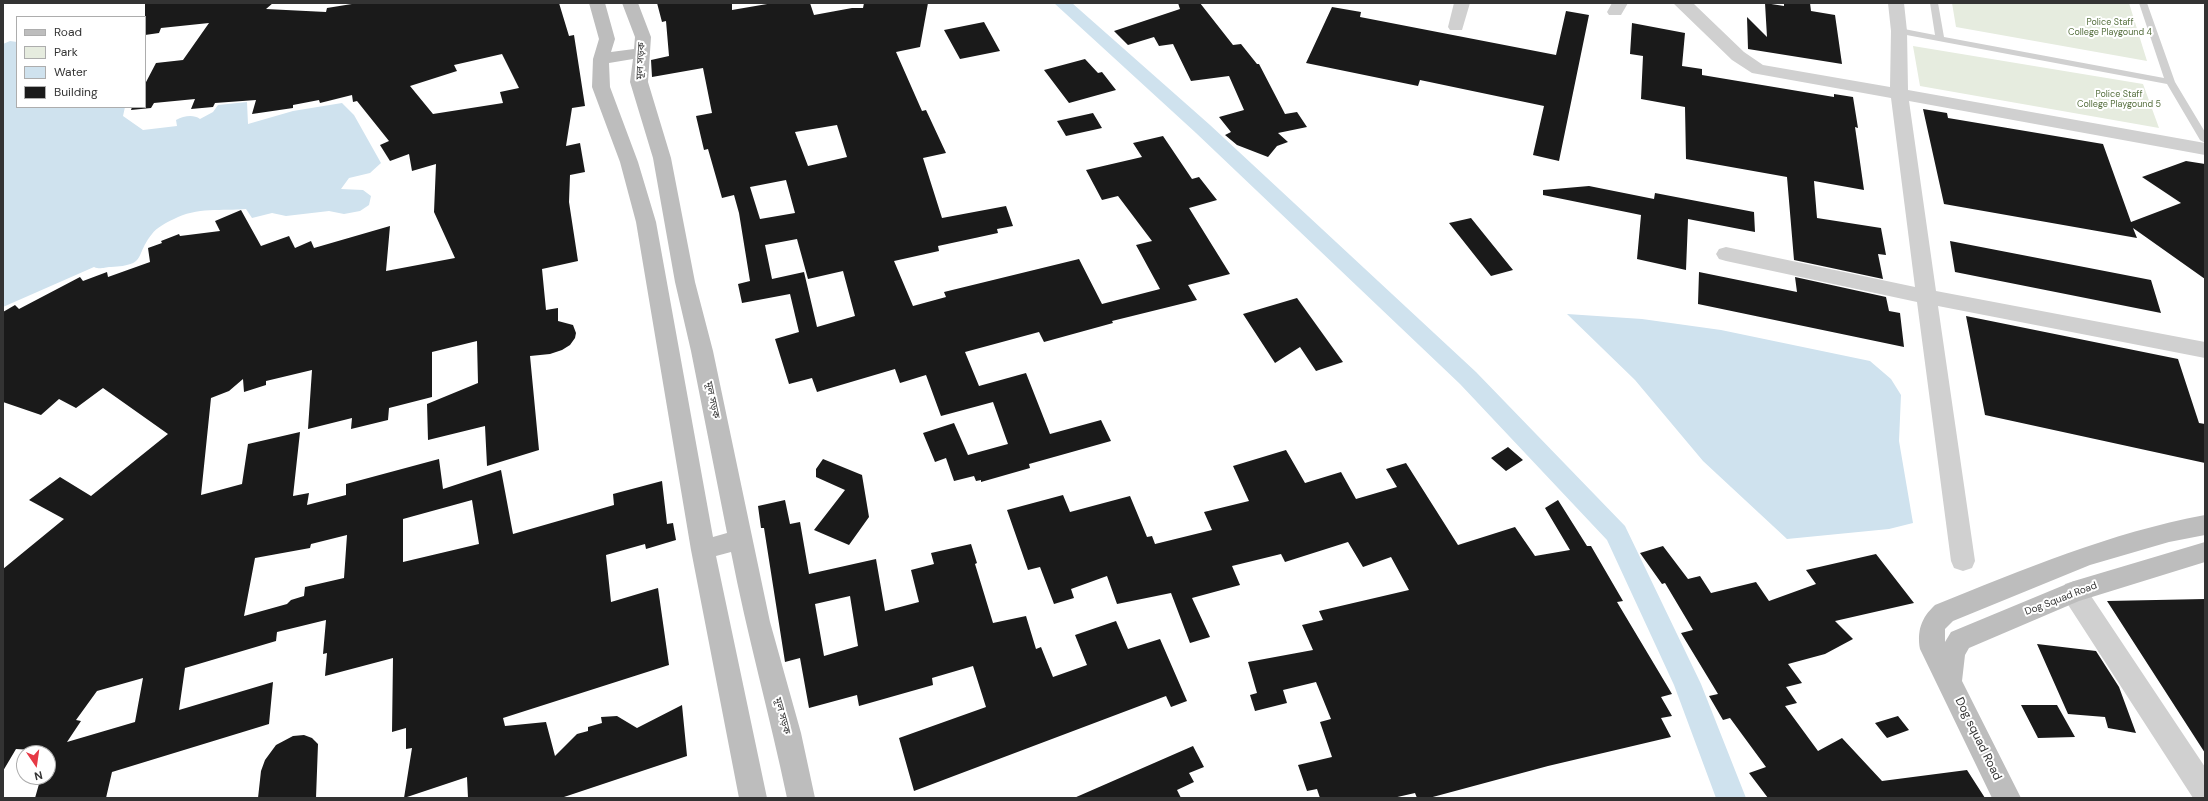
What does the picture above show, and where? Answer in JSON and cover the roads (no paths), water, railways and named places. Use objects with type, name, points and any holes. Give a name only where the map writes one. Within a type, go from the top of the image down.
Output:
[{"type":"street","points":[[597,3],[607,39],[601,59],[601,87],[629,162],[646,222],[703,550],[752,798]]},
{"type":"street","name":"মূল সড়ক","points":[[630,3],[643,36],[640,53],[639,82],[662,158],[685,282],[702,351],[757,622],[787,733],[801,798]]},
{"type":"street","points":[[1456,27],[1462,3]]},
{"type":"street","points":[[1682,3],[1688,7],[1738,56],[1758,69],[2205,149]]},
{"type":"street","points":[[1896,3],[1899,31],[1899,94],[1963,561]]},
{"type":"street","points":[[601,59],[640,53]]},
{"type":"street","points":[[1726,254],[1927,297],[2205,350]]},
{"type":"street","name":"Dog squad Road","points":[[2007,798],[1950,679],[1933,649],[1931,641],[1933,623],[1944,613],[2086,556],[2169,532],[2205,525]]},
{"type":"street","points":[[703,550],[741,539]]},
{"type":"street","name":"Dog Squad Road","points":[[1950,679],[1952,653],[1960,640],[2074,592],[2205,552]]},
{"type":"street","points":[[2074,592],[2205,792]]},
{"type":"lane","points":[[1934,3],[1940,39]]},
{"type":"lane","points":[[2143,3],[2170,82],[2205,140]]},
{"type":"lane","points":[[1899,31],[2170,82]]},
{"type":"water","points":[[10,41],[16,42],[16,108],[125,108],[123,116],[143,130],[177,126],[176,120],[185,117],[194,116],[200,119],[213,112],[218,105],[247,102],[248,124],[293,111],[342,103],[354,115],[381,163],[370,173],[349,178],[341,189],[363,190],[371,196],[369,205],[360,211],[344,214],[329,211],[286,216],[272,213],[252,218],[246,209],[210,210],[182,215],[162,225],[156,230],[147,242],[139,258],[130,264],[100,268],[94,267],[3,307],[3,44]]},
{"type":"water","points":[[1567,314],[1642,319],[1721,330],[1870,361],[1891,379],[1901,395],[1899,441],[1913,523],[1889,529],[1787,539],[1703,461],[1635,380]]},
{"type":"waterway","points":[[1062,3],[1203,129],[1468,378],[1616,533],[1687,684],[1731,798]]},
{"type":"park label","name":"Police Staff College Playgound 4","points":[[2110,28]]},
{"type":"park label","name":"Police Staff College Playgound 5","points":[[2119,100]]}]
